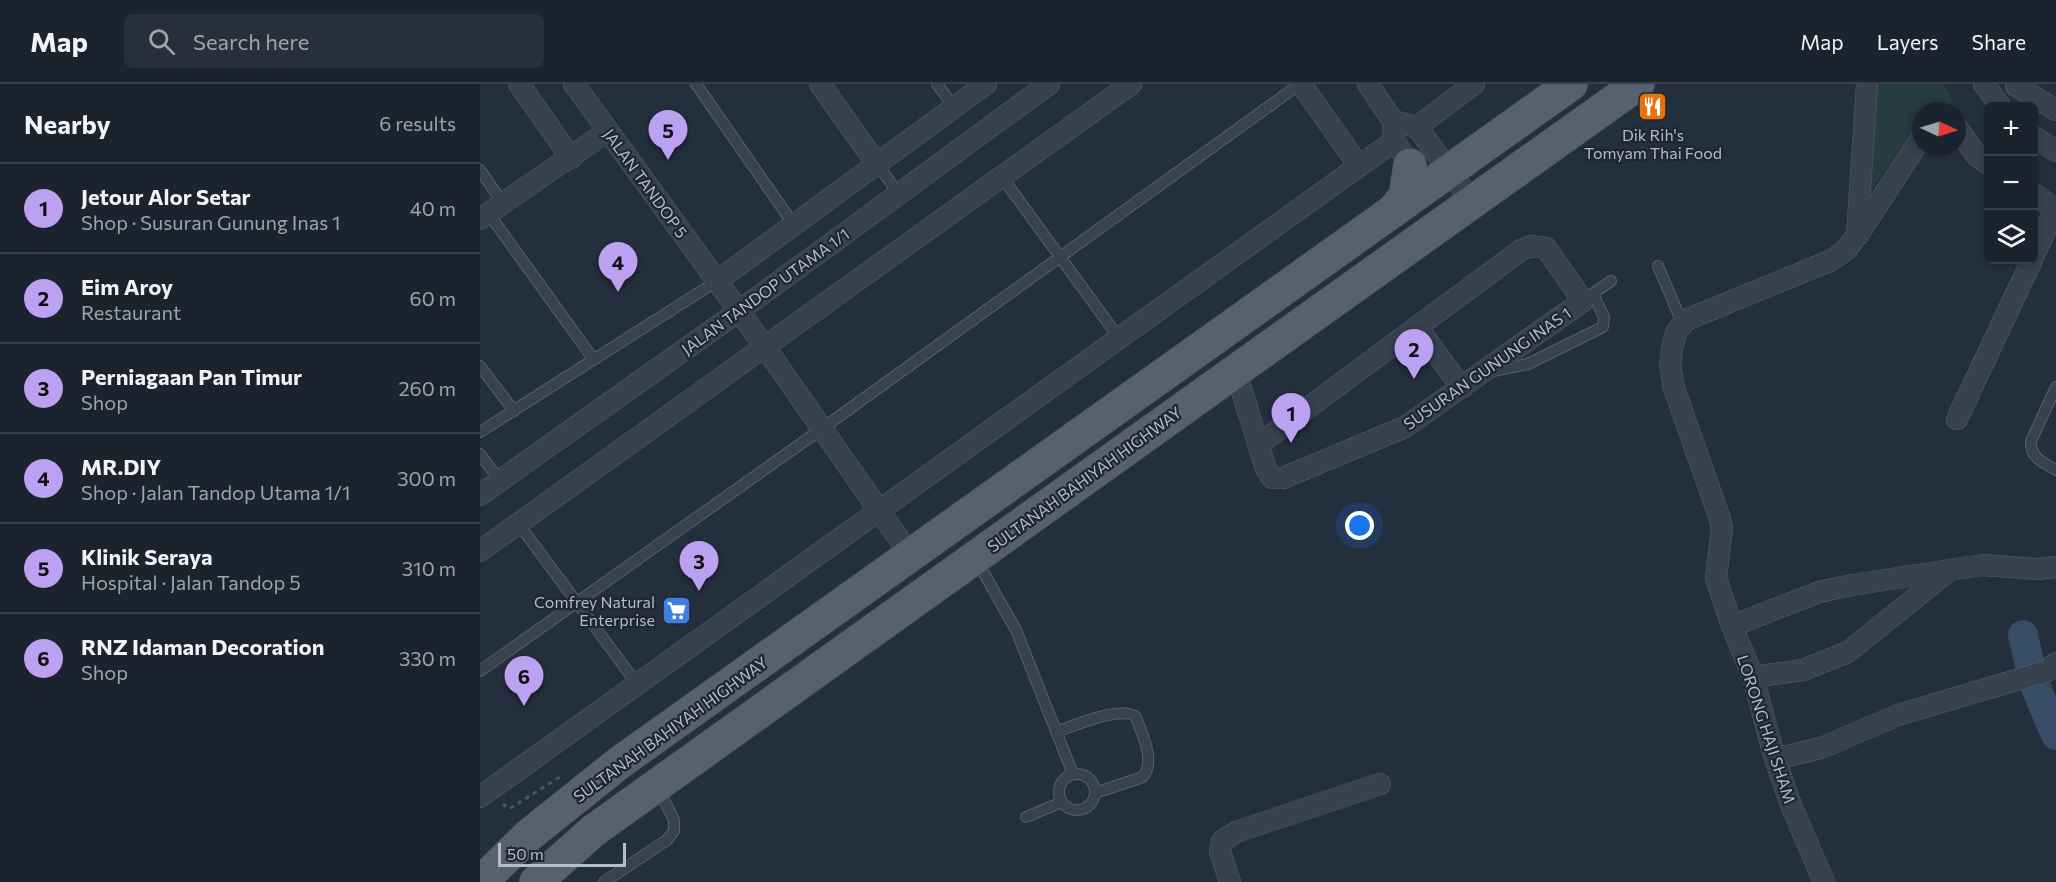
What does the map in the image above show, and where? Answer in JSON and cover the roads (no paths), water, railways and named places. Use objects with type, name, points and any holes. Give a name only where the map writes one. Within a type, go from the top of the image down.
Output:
[{"type":"main road","name":"SULTANAH BAHIYAH HIGHWAY","points":[[481,882],[529,835],[620,763],[1392,213],[1425,151],[1571,84]]},
{"type":"main road","name":"SULTANAH BAHIYAH HIGHWAY","points":[[544,879],[593,831],[976,559],[1235,369],[1638,84]]},
{"type":"street","points":[[519,84],[571,158]]},
{"type":"street","name":"JALAN TANDOP 5","points":[[574,84],[765,346],[911,556]]},
{"type":"street","points":[[820,84],[877,164]]},
{"type":"street","points":[[717,281],[986,84]]},
{"type":"street","name":"JALAN TANDOP UTAMA 1/1","points":[[487,486],[739,311],[1049,84]]},
{"type":"street","points":[[480,551],[1131,84]]},
{"type":"street","points":[[1300,84],[1359,166]]},
{"type":"street","points":[[1368,84],[1425,151],[1460,210]]},
{"type":"street","points":[[1425,151],[1452,90],[1474,84]]},
{"type":"street","points":[[1857,235],[1867,84]]},
{"type":"street","points":[[1993,97],[2017,85],[2056,110]]},
{"type":"street","points":[[491,213],[608,131]]},
{"type":"street","points":[[2038,140],[2056,152]]},
{"type":"street","points":[[1966,141],[1977,156],[1984,161]]},
{"type":"street","points":[[484,794],[1359,166],[1425,151]]},
{"type":"street","points":[[1425,151],[1460,210]]},
{"type":"street","points":[[1685,322],[1832,260],[1847,249],[1912,152]]},
{"type":"street","points":[[2038,197],[2056,208],[2038,246]]},
{"type":"street","name":"SUSURAN GUNUNG INAS 1","points":[[1531,246],[1546,248],[1588,297],[1405,427],[1283,478],[1272,478],[1268,474],[1259,444],[1417,327],[1521,250],[1531,246]]},
{"type":"street","points":[[1957,419],[2029,264]]},
{"type":"street","name":"LORONG HAJI SHAM","points":[[1685,322],[1676,333],[1670,364],[1674,388],[1720,519],[1721,540],[1715,571],[1731,626],[1753,677],[1775,759],[1791,805],[1824,882]]},
{"type":"street","points":[[1417,327],[1462,388]]},
{"type":"street","points":[[1235,369],[1259,444]]},
{"type":"street","points":[[1731,626],[1819,592],[1852,585],[1982,565],[2037,569],[2056,567]]},
{"type":"street","points":[[1753,677],[1803,670],[1848,652],[1947,572]]},
{"type":"street","points":[[1775,759],[1821,748],[1898,715],[2022,679],[2051,667]]},
{"type":"street","points":[[1230,882],[1220,851],[1222,841],[1236,832],[1380,784]]},
{"type":"lane","points":[[696,84],[794,225]]},
{"type":"lane","points":[[937,84],[954,107]]},
{"type":"lane","points":[[480,671],[823,428],[1300,84]]},
{"type":"lane","points":[[877,164],[899,194]]},
{"type":"lane","points":[[480,170],[491,213],[594,360]]},
{"type":"lane","points":[[1002,177],[1119,338]]},
{"type":"lane","points":[[1658,266],[1680,318],[1685,322]]},
{"type":"lane","points":[[480,432],[717,281]]},
{"type":"lane","points":[[1485,372],[1528,364],[1603,327],[1604,316],[1588,297],[1611,281]]},
{"type":"lane","points":[[480,366],[514,411]]},
{"type":"lane","points":[[2056,387],[2031,441],[2031,450],[2034,456],[2056,470]]},
{"type":"lane","points":[[480,454],[487,486]]},
{"type":"lane","points":[[518,523],[637,684]]},
{"type":"lane","points":[[976,559],[1016,630],[1073,774]]},
{"type":"lane","points":[[1056,732],[1113,714],[1124,712],[1136,717],[1148,751],[1147,771],[1143,777],[1095,793],[1085,808],[1072,809],[1062,802],[1060,784],[1073,774],[1087,776],[1095,793]]},
{"type":"lane","points":[[604,882],[667,840],[674,831],[674,820],[657,786]]},
{"type":"lane","points":[[1026,817],[1062,802]]},
{"type":"waterway","points":[[2023,635],[2034,683],[2056,735]]},
{"type":"place","name":"Dik Rih's Tomyam Thai Food","points":[[1653,106]]},
{"type":"place","name":"Klinik Seraya","points":[[668,160]]},
{"type":"place","name":"MR.DIY","points":[[618,292]]},
{"type":"place","name":"Eim Aroy","points":[[1414,379]]},
{"type":"place","name":"Jetour Alor Setar","points":[[1291,443]]},
{"type":"place","name":"Perniagaan Pan Timur","points":[[699,591]]},
{"type":"place","name":"Comfrey Natural Enterprise","points":[[676,610]]},
{"type":"place","name":"RNZ Idaman Decoration","points":[[524,706]]}]
